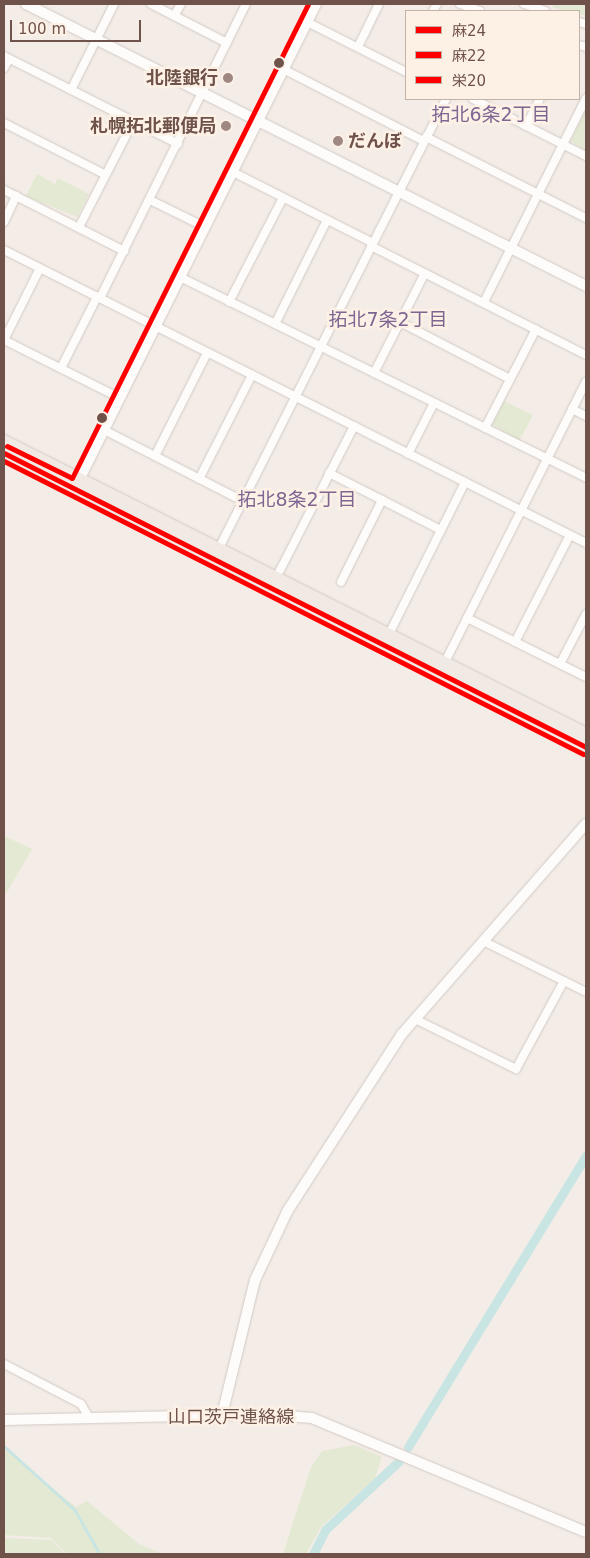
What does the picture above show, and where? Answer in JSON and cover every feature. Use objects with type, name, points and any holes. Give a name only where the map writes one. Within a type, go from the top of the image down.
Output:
[{"type":"main road","points":[[4,441],[77,484]]},
{"type":"main road","points":[[4,453],[77,484],[442,668],[586,747]]},
{"type":"main road","points":[[216,554],[276,578],[388,634],[442,668],[585,731]]},
{"type":"street","points":[[26,4],[586,286]]},
{"type":"street","points":[[71,90],[114,4]]},
{"type":"street","points":[[151,4],[227,43]]},
{"type":"street","points":[[174,16],[181,4]]},
{"type":"street","points":[[61,368],[150,200],[246,4]]},
{"type":"street","points":[[77,484],[316,4]]},
{"type":"street","points":[[358,47],[380,4]]},
{"type":"street","points":[[460,4],[477,10]]},
{"type":"street","points":[[524,4],[543,8]]},
{"type":"street","points":[[307,22],[405,69]]},
{"type":"street","points":[[4,68],[6,57],[178,144]]},
{"type":"street","points":[[283,70],[586,218]]},
{"type":"street","points":[[484,302],[586,98]]},
{"type":"street","points":[[216,554],[445,100]]},
{"type":"street","points":[[475,100],[586,156]]},
{"type":"street","points":[[489,107],[492,100]]},
{"type":"street","points":[[526,126],[539,100]]},
{"type":"street","points":[[78,227],[134,122]]},
{"type":"street","points":[[4,123],[106,174]]},
{"type":"street","points":[[233,172],[586,355]]},
{"type":"street","points":[[4,190],[124,251]]},
{"type":"street","points":[[4,222],[16,196]]},
{"type":"street","points":[[229,302],[283,198]]},
{"type":"street","points":[[150,200],[205,227]]},
{"type":"street","points":[[275,324],[328,220]]},
{"type":"street","points":[[4,250],[586,543]]},
{"type":"street","points":[[40,268],[4,340],[120,398]]},
{"type":"street","points":[[374,373],[425,273]]},
{"type":"street","points":[[180,277],[586,478]]},
{"type":"street","points":[[400,322],[510,379]]},
{"type":"street","points":[[485,428],[536,329]]},
{"type":"street","points":[[155,456],[208,352]]},
{"type":"street","points":[[199,479],[252,375]]},
{"type":"street","points":[[442,668],[586,382]]},
{"type":"street","points":[[408,454],[434,403]]},
{"type":"street","points":[[572,410],[586,416]]},
{"type":"street","points":[[276,578],[354,426]]},
{"type":"street","points":[[104,430],[243,501]]},
{"type":"street","points":[[329,473],[441,530]]},
{"type":"street","points":[[388,634],[465,482]]},
{"type":"street","points":[[341,582],[382,500]]},
{"type":"street","points":[[515,642],[570,535]]},
{"type":"street","points":[[560,664],[586,614]]},
{"type":"street","points":[[467,618],[586,678]]},
{"type":"street","points":[[222,1415],[242,1324],[268,1247],[364,1089],[415,1019],[586,824]]},
{"type":"street","points":[[483,941],[586,992]]},
{"type":"street","points":[[415,1019],[516,1068],[564,981]]},
{"type":"street","points":[[4,1364],[81,1404],[90,1418]]},
{"type":"street","name":"山口茨戸連絡線","points":[[4,1420],[261,1414],[327,1423],[586,1532]]},
{"type":"green space","points":[[552,4],[586,4],[586,16],[580,14],[580,10],[554,8]]},
{"type":"green space","points":[[586,109],[586,151],[571,141]]},
{"type":"green space","points":[[37,174],[55,184],[58,178],[89,194],[77,217],[26,196]]},
{"type":"green space","points":[[504,401],[533,415],[519,441],[493,424]]},
{"type":"green space","points":[[4,836],[32,849],[4,897]]},
{"type":"green space","points":[[354,1445],[382,1457],[375,1478],[321,1527],[306,1554],[283,1554],[311,1467],[322,1451]]},
{"type":"green space","points":[[4,1449],[76,1507],[87,1501],[139,1544],[162,1554],[67,1554],[51,1538],[4,1535]]},
{"type":"green space","points":[[4,1538],[52,1540],[65,1554],[4,1554]]},
{"type":"waterway","points":[[408,1447],[586,1155]]},
{"type":"waterway","points":[[4,1446],[75,1510],[100,1554]]},
{"type":"waterway","points":[[313,1554],[325,1530],[399,1461]]},
{"type":"transit line","name":"栄20","points":[[7,446],[72,478],[308,4]]},
{"type":"transit line","name":"麻24","points":[[4,453],[586,747]]},
{"type":"transit line","name":"麻22","points":[[4,461],[583,754]]},
{"type":"place","name":"北陸銀行","points":[[228,78]]},
{"type":"place","name":"札幌拓北郵便局","points":[[226,126]]},
{"type":"place","name":"だんぼ","points":[[338,141]]},
{"type":"district","name":"拓北6条2丁目","points":[[491,115]]},
{"type":"district","name":"拓北7条2丁目","points":[[388,320]]},
{"type":"district","name":"拓北8条2丁目","points":[[297,500]]}]
